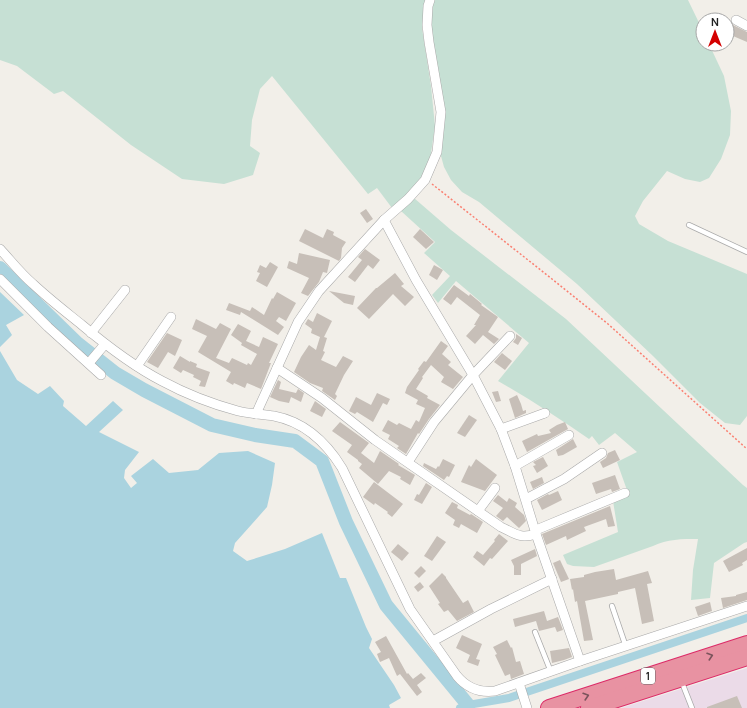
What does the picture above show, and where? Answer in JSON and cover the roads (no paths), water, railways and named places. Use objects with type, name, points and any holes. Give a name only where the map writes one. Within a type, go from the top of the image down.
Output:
[{"type":"highway","name":"1","points":[[549,708],[747,644]]},
{"type":"highway","name":"1","points":[[588,708],[747,657]]},
{"type":"street","points":[[256,414],[298,322],[319,290],[384,220],[408,199],[425,180],[437,152],[441,112],[428,31],[428,6],[430,0]]},
{"type":"street","points":[[736,20],[747,26]]},
{"type":"street","points":[[384,220],[416,280],[473,375],[501,429],[515,466],[580,661]]},
{"type":"street","points":[[0,249],[32,284],[91,333],[103,347],[118,354],[161,381],[192,396],[223,407],[285,419],[302,426],[317,437],[331,451],[342,468],[410,609],[460,680],[474,689],[484,692],[495,692],[520,686],[550,672],[580,661],[747,606]]},
{"type":"street","points":[[0,279],[48,327],[91,361],[101,375]]},
{"type":"street","points":[[91,333],[125,290]]},
{"type":"street","points":[[137,366],[171,316]]},
{"type":"street","points":[[408,462],[434,422],[473,375],[510,336]]},
{"type":"street","points":[[91,361],[103,347]]},
{"type":"street","points":[[277,368],[322,398],[375,440],[501,527],[519,536],[527,536],[625,493]]},
{"type":"street","points":[[501,429],[545,414]]},
{"type":"street","points":[[515,466],[569,435]]},
{"type":"street","points":[[526,499],[564,480],[602,453]]},
{"type":"street","points":[[478,511],[495,488]]},
{"type":"street","points":[[432,641],[491,609],[552,579]]},
{"type":"street","points":[[520,686],[526,706]]},
{"type":"lane","points":[[689,225],[747,252]]},
{"type":"lane","points":[[612,606],[626,647]]},
{"type":"lane","points":[[535,632],[550,672]]},
{"type":"lane","points":[[680,679],[692,708]]},
{"type":"water","points":[[0,292],[24,315],[6,325],[12,335],[0,347]]},
{"type":"water","points":[[0,351],[17,380],[38,394],[50,386],[64,401],[63,406],[86,426],[113,401],[123,410],[99,432],[139,452],[125,470],[124,478],[131,488],[137,483],[131,476],[153,459],[169,473],[198,470],[219,453],[248,451],[275,463],[267,507],[235,543],[233,551],[247,561],[285,549],[322,533],[340,578],[346,578],[372,639],[369,648],[401,698],[389,705],[390,708],[0,708]]},
{"type":"waterway","points":[[0,268],[77,343],[115,373],[144,390],[212,425],[255,435],[295,441],[322,461],[346,522],[386,605],[468,705]]},
{"type":"waterway","points":[[460,708],[468,705],[509,698],[747,618]]}]
